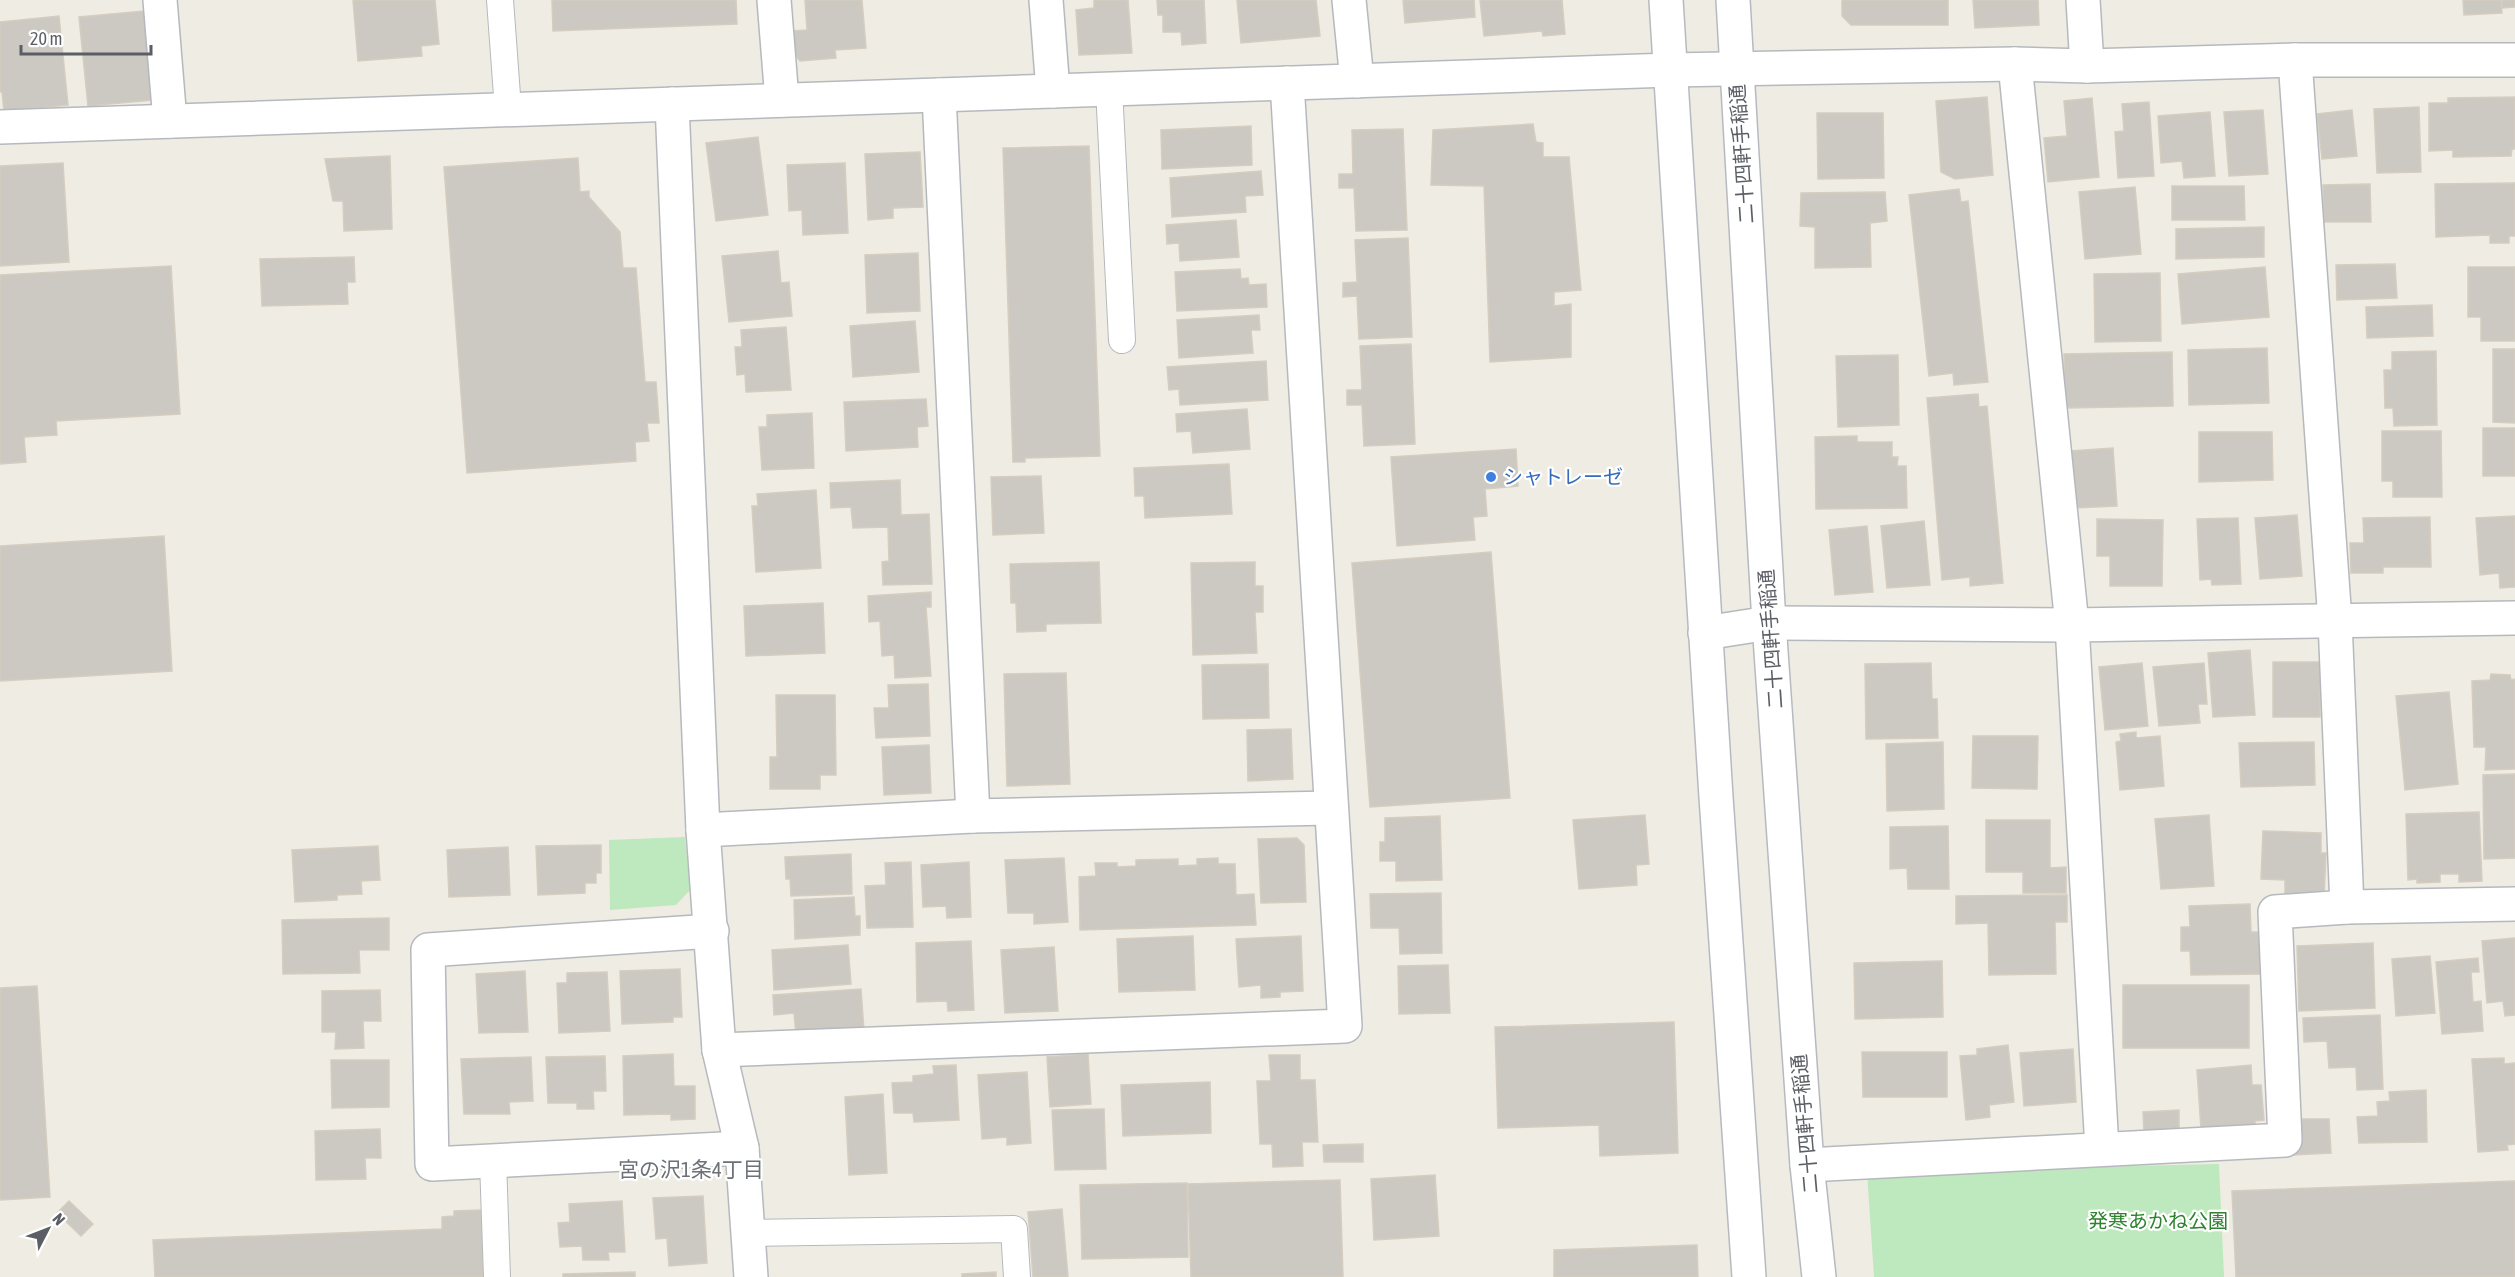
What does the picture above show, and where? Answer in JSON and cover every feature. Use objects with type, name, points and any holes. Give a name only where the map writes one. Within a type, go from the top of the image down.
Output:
[{"type":"street","points":[[159,0],[170,121]]},
{"type":"street","points":[[774,0],[782,100]]},
{"type":"street","points":[[1046,0],[1053,91]]},
{"type":"street","points":[[1349,0],[1357,81]]},
{"type":"street","points":[[1666,0],[1705,633],[1749,1277]]},
{"type":"street","name":"二十四軒手稲通","points":[[1733,0],[1769,623],[1807,1165],[1819,1277]]},
{"type":"street","points":[[2082,0],[2087,66]]},
{"type":"street","points":[[0,127],[1737,68],[2015,64],[2087,66],[2295,60],[2515,60]]},
{"type":"street","points":[[2295,60],[2334,621],[2348,907]]},
{"type":"street","points":[[2015,64],[2072,625],[2102,1149]]},
{"type":"street","points":[[719,1050],[1345,1026],[1287,83]]},
{"type":"street","points":[[939,95],[973,816]]},
{"type":"street","points":[[672,104],[703,830],[719,1050],[742,1148],[751,1277]]},
{"type":"street","points":[[1705,633],[1769,623],[2072,625],[2515,618]]},
{"type":"street","points":[[703,830],[973,816],[1331,808]]},
{"type":"street","points":[[1807,1165],[2285,1140],[2275,912],[2348,907],[2515,904]]},
{"type":"street","points":[[712,931],[428,950],[432,1164],[742,1148]]},
{"type":"lane","points":[[500,0],[508,109]]},
{"type":"lane","points":[[1109,89],[1122,340]]},
{"type":"lane","points":[[494,1161],[498,1277]]},
{"type":"lane","points":[[748,1233],[1014,1229],[1017,1277]]},
{"type":"green space","points":[[685,837],[690,890],[676,905],[610,910],[609,840]]},
{"type":"green space","name":"発寒あかね公園","points":[[2219,1164],[2224,1277],[1874,1277],[1867,1172]]},
{"type":"building","points":[[353,0],[435,0],[439,44],[421,46],[422,56],[358,61]]},
{"type":"building","points":[[552,0],[736,0],[737,24],[553,31]]},
{"type":"building","points":[[805,0],[862,0],[866,48],[835,50],[836,58],[800,61],[795,55],[792,31],[807,30]]},
{"type":"building","points":[[1094,0],[1128,0],[1132,53],[1079,55],[1076,10],[1094,8]]},
{"type":"building","points":[[1157,0],[1204,0],[1206,43],[1182,45],[1181,32],[1163,32],[1163,15],[1158,15]]},
{"type":"building","points":[[1237,0],[1316,0],[1320,36],[1241,43]]},
{"type":"building","points":[[1403,0],[1474,0],[1475,17],[1405,23]]},
{"type":"building","points":[[1480,0],[1562,0],[1565,34],[1543,36],[1542,31],[1484,36]]},
{"type":"building","points":[[1842,0],[1948,0],[1948,25],[1851,25],[1842,16]]},
{"type":"building","points":[[1973,0],[2038,0],[2039,25],[1975,28]]},
{"type":"building","points":[[2463,0],[2501,0],[2502,13],[2464,15]]},
{"type":"building","points":[[2502,0],[2515,0],[2515,7],[2502,8]]},
{"type":"building","points":[[144,11],[153,100],[88,106],[79,17]]},
{"type":"building","points":[[59,16],[68,105],[4,111],[2,92],[0,92],[0,22]]},
{"type":"building","points":[[1987,97],[1993,175],[1955,179],[1941,172],[1936,101]]},
{"type":"building","points":[[2515,97],[2515,149],[2512,149],[2511,156],[2453,157],[2453,150],[2429,151],[2429,103],[2448,103],[2448,98]]},
{"type":"building","points":[[2092,98],[2099,177],[2048,182],[2044,138],[2067,136],[2064,101]]},
{"type":"building","points":[[2149,102],[2154,176],[2118,178],[2115,132],[2124,131],[2122,104]]},
{"type":"building","points":[[2419,107],[2421,172],[2377,173],[2374,109]]},
{"type":"building","points":[[2263,110],[2268,174],[2229,176],[2224,112]]},
{"type":"building","points":[[2352,110],[2357,156],[2322,159],[2317,114]]},
{"type":"building","points":[[2210,112],[2215,176],[2184,178],[2182,161],[2161,163],[2158,116]]},
{"type":"building","points":[[1817,113],[1883,113],[1884,178],[1818,179]]},
{"type":"building","points":[[1533,124],[1536,142],[1543,143],[1543,157],[1569,157],[1581,290],[1554,292],[1554,306],[1571,304],[1571,357],[1490,362],[1484,186],[1431,185],[1433,130]]},
{"type":"building","points":[[1251,126],[1252,165],[1162,169],[1161,130]]},
{"type":"building","points":[[1403,129],[1407,230],[1356,231],[1354,188],[1339,188],[1339,174],[1353,174],[1352,130]]},
{"type":"building","points":[[758,137],[768,215],[716,221],[706,143]]},
{"type":"building","points":[[1089,146],[1100,456],[1025,458],[1025,462],[1013,462],[1003,148]]},
{"type":"building","points":[[920,152],[923,207],[893,208],[893,218],[868,220],[865,154]]},
{"type":"building","points":[[390,156],[392,229],[344,231],[343,201],[333,201],[325,159]]},
{"type":"building","points":[[578,158],[580,192],[589,191],[589,197],[620,232],[623,268],[636,268],[645,382],[656,382],[659,423],[647,423],[649,441],[635,442],[636,461],[467,473],[444,167]]},
{"type":"building","points":[[63,163],[69,262],[0,266],[0,166]]},
{"type":"building","points":[[845,163],[848,233],[803,235],[802,210],[789,211],[787,165]]},
{"type":"building","points":[[1261,171],[1263,195],[1245,196],[1246,212],[1172,217],[1170,178]]},
{"type":"building","points":[[2515,183],[2515,236],[2509,236],[2509,243],[2490,243],[2490,235],[2436,237],[2435,184]]},
{"type":"building","points":[[2370,184],[2371,222],[2324,222],[2323,185]]},
{"type":"building","points":[[2172,186],[2244,186],[2245,220],[2172,220]]},
{"type":"building","points":[[2135,187],[2141,254],[2085,259],[2079,192]]},
{"type":"building","points":[[1959,189],[1961,202],[1968,201],[1988,382],[1954,385],[1953,373],[1929,376],[1909,195]]},
{"type":"building","points":[[1885,192],[1887,221],[1870,223],[1871,267],[1815,268],[1815,227],[1800,226],[1801,193]]},
{"type":"building","points":[[1236,220],[1239,257],[1180,261],[1179,243],[1167,244],[1166,225]]},
{"type":"building","points":[[2264,227],[2264,257],[2176,259],[2176,229]]},
{"type":"building","points":[[1408,238],[1412,337],[1359,339],[1357,296],[1343,297],[1343,283],[1357,282],[1355,240]]},
{"type":"building","points":[[778,251],[781,283],[789,282],[792,316],[729,322],[722,256]]},
{"type":"building","points":[[918,253],[920,311],[867,313],[865,255]]},
{"type":"building","points":[[354,257],[355,282],[347,282],[348,304],[262,306],[260,259]]},
{"type":"building","points":[[2395,264],[2397,298],[2337,300],[2336,265]]},
{"type":"building","points":[[171,266],[180,414],[56,421],[57,435],[24,437],[26,462],[0,464],[0,275]]},
{"type":"building","points":[[2265,267],[2269,317],[2182,324],[2178,274]]},
{"type":"building","points":[[2468,267],[2515,267],[2515,341],[2481,341],[2481,317],[2468,317]]},
{"type":"building","points":[[1240,269],[1241,279],[1248,278],[1249,285],[1266,284],[1267,307],[1177,311],[1175,272]]},
{"type":"building","points":[[2160,273],[2161,341],[2095,342],[2094,274]]},
{"type":"building","points":[[2432,305],[2433,336],[2367,338],[2366,307]]},
{"type":"building","points":[[1259,315],[1260,330],[1251,330],[1253,353],[1179,358],[1177,320]]},
{"type":"building","points":[[915,321],[919,372],[853,377],[850,326]]},
{"type":"building","points":[[786,327],[791,390],[746,392],[745,374],[737,375],[735,347],[742,347],[741,330]]},
{"type":"building","points":[[1411,344],[1415,444],[1364,446],[1362,405],[1347,405],[1347,390],[1362,390],[1360,346]]},
{"type":"building","points":[[2267,348],[2269,403],[2189,405],[2188,350]]},
{"type":"building","points":[[2493,349],[2515,349],[2515,423],[2493,422]]},
{"type":"building","points":[[2436,351],[2437,425],[2394,426],[2393,408],[2385,408],[2384,370],[2392,370],[2392,352]]},
{"type":"building","points":[[2172,352],[2173,406],[2065,408],[2064,354]]},
{"type":"building","points":[[1898,355],[1899,425],[1838,427],[1836,356]]},
{"type":"building","points":[[1266,361],[1268,400],[1180,405],[1179,389],[1169,390],[1167,367]]},
{"type":"building","points":[[1978,394],[1979,407],[1987,406],[2003,583],[1970,586],[1970,577],[1942,580],[1927,398]]},
{"type":"building","points":[[926,399],[928,426],[917,427],[918,447],[846,451],[844,402]]},
{"type":"building","points":[[1247,409],[1250,449],[1193,453],[1191,431],[1177,432],[1176,414]]},
{"type":"building","points":[[812,413],[814,468],[762,470],[759,427],[767,427],[767,415]]},
{"type":"building","points":[[2483,428],[2515,428],[2515,476],[2483,476]]},
{"type":"building","points":[[2382,431],[2441,431],[2442,497],[2393,497],[2393,481],[2382,481]]},
{"type":"building","points":[[2199,432],[2272,432],[2273,480],[2199,482]]},
{"type":"building","points":[[1857,436],[1857,442],[1892,442],[1892,457],[1898,457],[1897,466],[1906,466],[1907,508],[1816,509],[1815,437]]},
{"type":"building","points":[[2113,448],[2117,506],[2074,508],[2070,451]]},
{"type":"building","points":[[1516,449],[1518,486],[1485,489],[1487,516],[1473,517],[1475,540],[1397,546],[1391,457]]},
{"type":"building","points":[[1229,464],[1232,514],[1145,518],[1144,496],[1135,496],[1134,468]]},
{"type":"building","points":[[1041,476],[1044,533],[993,535],[991,477]]},
{"type":"building","points":[[900,480],[901,515],[929,514],[932,584],[883,585],[882,562],[889,561],[888,527],[853,528],[851,507],[831,508],[830,483]]},
{"type":"building","points":[[816,490],[821,568],[756,572],[752,506],[758,506],[757,494]]},
{"type":"building","points":[[2297,515],[2302,576],[2260,579],[2255,518]]},
{"type":"building","points":[[2515,516],[2515,587],[2500,588],[2499,573],[2480,575],[2476,518]]},
{"type":"building","points":[[2430,517],[2431,567],[2383,567],[2383,573],[2351,573],[2350,543],[2364,543],[2363,518]]},
{"type":"building","points":[[2238,518],[2241,584],[2212,585],[2211,579],[2200,580],[2197,519]]},
{"type":"building","points":[[2097,519],[2163,520],[2162,586],[2110,586],[2110,556],[2097,556]]},
{"type":"building","points":[[1924,521],[1930,585],[1887,588],[1881,526]]},
{"type":"building","points":[[1867,526],[1873,592],[1835,595],[1829,530]]},
{"type":"building","points":[[164,536],[172,671],[0,681],[0,546]]},
{"type":"building","points":[[1491,552],[1510,798],[1370,807],[1352,563]]},
{"type":"building","points":[[1099,562],[1101,623],[1046,624],[1046,631],[1017,632],[1016,603],[1011,603],[1010,564]]},
{"type":"building","points":[[1255,562],[1255,586],[1263,586],[1263,612],[1255,612],[1257,653],[1193,655],[1191,563]]},
{"type":"building","points":[[931,592],[931,607],[926,607],[931,676],[895,678],[894,655],[882,656],[880,621],[869,622],[868,596]]},
{"type":"building","points":[[823,603],[825,653],[746,656],[744,606]]},
{"type":"building","points":[[2250,650],[2255,715],[2213,717],[2208,653]]},
{"type":"building","points":[[2273,662],[2320,662],[2320,717],[2273,717]]},
{"type":"building","points":[[1931,663],[1932,699],[1937,699],[1938,738],[1866,739],[1865,664]]},
{"type":"building","points":[[2142,663],[2148,726],[2105,730],[2099,667]]},
{"type":"building","points":[[2204,663],[2207,704],[2198,704],[2200,723],[2159,726],[2153,667]]},
{"type":"building","points":[[1268,664],[1269,718],[1203,719],[1202,665]]},
{"type":"building","points":[[1066,673],[1070,784],[1007,786],[1004,674]]},
{"type":"building","points":[[2491,674],[2510,675],[2511,680],[2515,679],[2515,769],[2485,770],[2486,747],[2474,747],[2472,681],[2490,680]]},
{"type":"building","points":[[928,684],[930,736],[876,738],[874,708],[889,708],[888,685]]},
{"type":"building","points":[[2449,692],[2458,784],[2405,790],[2396,696]]},
{"type":"building","points":[[776,695],[835,695],[836,775],[820,775],[820,789],[770,789],[770,757],[777,757]]},
{"type":"building","points":[[1291,729],[1293,779],[1248,781],[1247,730]]},
{"type":"building","points":[[2136,732],[2136,738],[2160,736],[2164,786],[2120,790],[2116,742],[2121,741],[2120,734]]},
{"type":"building","points":[[1973,736],[2038,736],[2037,789],[1972,788]]},
{"type":"building","points":[[1943,742],[1944,809],[1887,811],[1886,744]]},
{"type":"building","points":[[2314,742],[2315,785],[2241,787],[2239,743]]},
{"type":"building","points":[[929,745],[931,793],[884,795],[882,747]]},
{"type":"building","points":[[2515,774],[2515,858],[2484,859],[2483,775]]},
{"type":"building","points":[[2479,812],[2482,881],[2459,882],[2459,874],[2440,874],[2440,882],[2417,883],[2417,879],[2408,880],[2406,814]]},
{"type":"building","points":[[1645,815],[1649,864],[1636,865],[1637,885],[1579,889],[1573,820]]},
{"type":"building","points":[[2209,815],[2214,886],[2161,889],[2155,819]]},
{"type":"building","points":[[1440,816],[1442,880],[1396,881],[1396,861],[1380,861],[1380,842],[1385,842],[1385,818]]},
{"type":"building","points":[[1986,820],[2050,820],[2050,868],[2066,867],[2066,893],[2023,893],[2023,872],[1986,872]]},
{"type":"building","points":[[1948,826],[1949,889],[1908,889],[1907,868],[1890,869],[1890,827]]},
{"type":"building","points":[[2263,831],[2321,833],[2321,853],[2326,853],[2324,896],[2285,895],[2285,880],[2261,879]]},
{"type":"building","points":[[1297,838],[1304,845],[1306,902],[1261,903],[1258,839]]},
{"type":"building","points":[[601,845],[601,873],[596,873],[596,883],[585,883],[585,893],[538,895],[536,846]]},
{"type":"building","points":[[378,846],[380,880],[361,881],[362,894],[337,895],[337,900],[295,902],[292,850]]},
{"type":"building","points":[[508,847],[510,895],[449,897],[447,850]]},
{"type":"building","points":[[851,854],[852,894],[791,896],[790,879],[786,879],[785,857]]},
{"type":"building","points":[[1064,858],[1068,922],[1034,924],[1034,913],[1008,913],[1005,860]]},
{"type":"building","points":[[1218,858],[1218,864],[1235,864],[1236,895],[1254,894],[1256,925],[1080,930],[1079,877],[1096,876],[1095,863],[1117,863],[1117,867],[1136,866],[1136,860],[1178,859],[1178,866],[1197,865],[1197,859]]},
{"type":"building","points":[[911,862],[913,927],[867,928],[865,886],[886,885],[885,863]]},
{"type":"building","points":[[969,862],[971,917],[947,918],[946,906],[923,907],[921,865]]},
{"type":"building","points":[[1441,893],[1442,953],[1400,954],[1399,928],[1371,928],[1370,894]]},
{"type":"building","points":[[2067,895],[2067,922],[2055,922],[2056,974],[1989,975],[1988,923],[1956,924],[1956,896]]},
{"type":"building","points":[[854,897],[855,916],[860,916],[860,935],[795,939],[794,900]]},
{"type":"building","points":[[2250,904],[2251,932],[2261,932],[2262,974],[2191,975],[2190,951],[2181,951],[2181,927],[2190,927],[2189,906]]},
{"type":"building","points":[[389,918],[389,950],[359,950],[360,973],[283,974],[282,920]]},
{"type":"building","points":[[1193,936],[1195,990],[1119,992],[1117,939]]},
{"type":"building","points":[[1301,936],[1303,991],[1280,992],[1280,997],[1261,998],[1261,985],[1239,987],[1236,939]]},
{"type":"building","points":[[2515,938],[2515,1015],[2505,1016],[2503,1001],[2487,1003],[2482,941]]},
{"type":"building","points":[[971,941],[974,1010],[948,1011],[947,1001],[917,1002],[916,943]]},
{"type":"building","points":[[2373,943],[2375,1008],[2299,1011],[2297,946]]},
{"type":"building","points":[[848,945],[851,984],[774,990],[772,950]]},
{"type":"building","points":[[1054,947],[1058,1011],[1005,1013],[1001,950]]},
{"type":"building","points":[[2430,956],[2435,1013],[2396,1016],[2392,959]]},
{"type":"building","points":[[2478,958],[2479,972],[2471,972],[2473,1002],[2481,1001],[2483,1031],[2442,1034],[2436,962]]},
{"type":"building","points":[[1942,961],[1943,1017],[1855,1019],[1854,963]]},
{"type":"building","points":[[1448,965],[1450,1013],[1399,1014],[1398,966]]},
{"type":"building","points":[[680,969],[682,1017],[673,1017],[673,1022],[622,1024],[620,971]]},
{"type":"building","points":[[525,971],[528,1032],[479,1033],[476,974]]},
{"type":"building","points":[[607,972],[610,1031],[559,1033],[557,983],[567,983],[567,973]]},
{"type":"building","points":[[2123,985],[2249,985],[2249,1048],[2123,1048]]},
{"type":"building","points":[[37,986],[50,1197],[0,1200],[0,988]]},
{"type":"building","points":[[861,989],[864,1031],[796,1035],[794,1013],[774,1015],[773,995]]},
{"type":"building","points":[[380,990],[381,1021],[363,1021],[364,1048],[335,1049],[336,1032],[322,1032],[322,991]]},
{"type":"building","points":[[2380,1015],[2383,1089],[2357,1090],[2356,1067],[2329,1068],[2327,1041],[2304,1042],[2303,1018]]},
{"type":"building","points":[[1674,1022],[1678,1153],[1600,1156],[1599,1125],[1498,1128],[1495,1027]]},
{"type":"building","points":[[2008,1045],[2014,1102],[1989,1105],[1990,1117],[1966,1120],[1960,1056],[1977,1055],[1977,1049]]},
{"type":"building","points":[[2073,1049],[2076,1102],[2024,1106],[2020,1053]]},
{"type":"building","points":[[1862,1052],[1947,1052],[1947,1097],[1863,1097]]},
{"type":"building","points":[[673,1054],[674,1086],[695,1086],[695,1119],[671,1120],[671,1114],[624,1115],[623,1056]]},
{"type":"building","points":[[1088,1054],[1091,1104],[1050,1107],[1047,1057]]},
{"type":"building","points":[[1269,1055],[1300,1055],[1300,1080],[1315,1080],[1318,1142],[1302,1142],[1303,1166],[1273,1167],[1272,1144],[1260,1144],[1257,1081],[1271,1081]]},
{"type":"building","points":[[605,1056],[606,1091],[593,1091],[594,1109],[577,1109],[577,1103],[548,1103],[546,1057]]},
{"type":"building","points":[[531,1057],[533,1101],[509,1102],[510,1114],[464,1114],[461,1059]]},
{"type":"building","points":[[2504,1058],[2504,1064],[2515,1063],[2515,1144],[2507,1145],[2508,1150],[2478,1152],[2472,1059]]},
{"type":"building","points":[[331,1060],[389,1060],[389,1107],[332,1108]]},
{"type":"building","points":[[956,1065],[959,1120],[914,1122],[913,1113],[894,1113],[892,1083],[913,1082],[913,1076],[934,1074],[933,1066]]},
{"type":"building","points":[[2251,1065],[2252,1085],[2261,1085],[2264,1120],[2255,1121],[2255,1125],[2201,1129],[2197,1070]]},
{"type":"building","points":[[1027,1072],[1031,1143],[1007,1145],[1007,1137],[982,1139],[978,1075]]},
{"type":"building","points":[[1210,1082],[1211,1133],[1123,1136],[1121,1085]]},
{"type":"building","points":[[2426,1090],[2427,1142],[2359,1143],[2357,1117],[2378,1116],[2377,1102],[2390,1101],[2389,1092]]},
{"type":"building","points":[[883,1094],[887,1173],[849,1175],[845,1097]]},
{"type":"building","points":[[1104,1109],[1106,1169],[1055,1170],[1052,1110]]},
{"type":"building","points":[[2179,1110],[2179,1130],[2144,1131],[2143,1112]]},
{"type":"building","points":[[2292,1119],[2329,1119],[2331,1153],[2293,1155]]},
{"type":"building","points":[[380,1129],[381,1158],[365,1158],[366,1179],[316,1180],[315,1131]]},
{"type":"building","points":[[1363,1144],[1363,1162],[1324,1162],[1323,1145]]},
{"type":"building","points":[[1435,1175],[1439,1236],[1374,1240],[1371,1179]]},
{"type":"building","points":[[1340,1180],[1343,1277],[1191,1277],[1188,1184]]},
{"type":"building","points":[[2515,1181],[2515,1277],[2236,1277],[2232,1191]]},
{"type":"building","points":[[1187,1183],[1188,1257],[1082,1259],[1080,1185]]},
{"type":"building","points":[[703,1196],[707,1263],[669,1266],[667,1238],[656,1239],[653,1198]]},
{"type":"building","points":[[69,1201],[93,1224],[81,1236],[57,1213]]},
{"type":"building","points":[[622,1201],[625,1252],[608,1252],[609,1260],[583,1260],[582,1246],[560,1247],[558,1223],[570,1222],[569,1204]]},
{"type":"building","points":[[1062,1209],[1068,1277],[1033,1277],[1028,1212]]},
{"type":"building","points":[[481,1210],[484,1277],[155,1277],[153,1240],[442,1229],[442,1217],[454,1216],[454,1211]]},
{"type":"building","points":[[1697,1245],[1698,1277],[1554,1277],[1554,1250]]},
{"type":"building","points":[[635,1272],[635,1277],[563,1277],[563,1274]]},
{"type":"building","points":[[996,1272],[996,1277],[962,1277],[962,1274]]},
{"type":"place","name":"シャトレーゼ","points":[[1491,477]]},
{"type":"district","name":"宮の沢1条4丁目","points":[[691,1170]]}]
